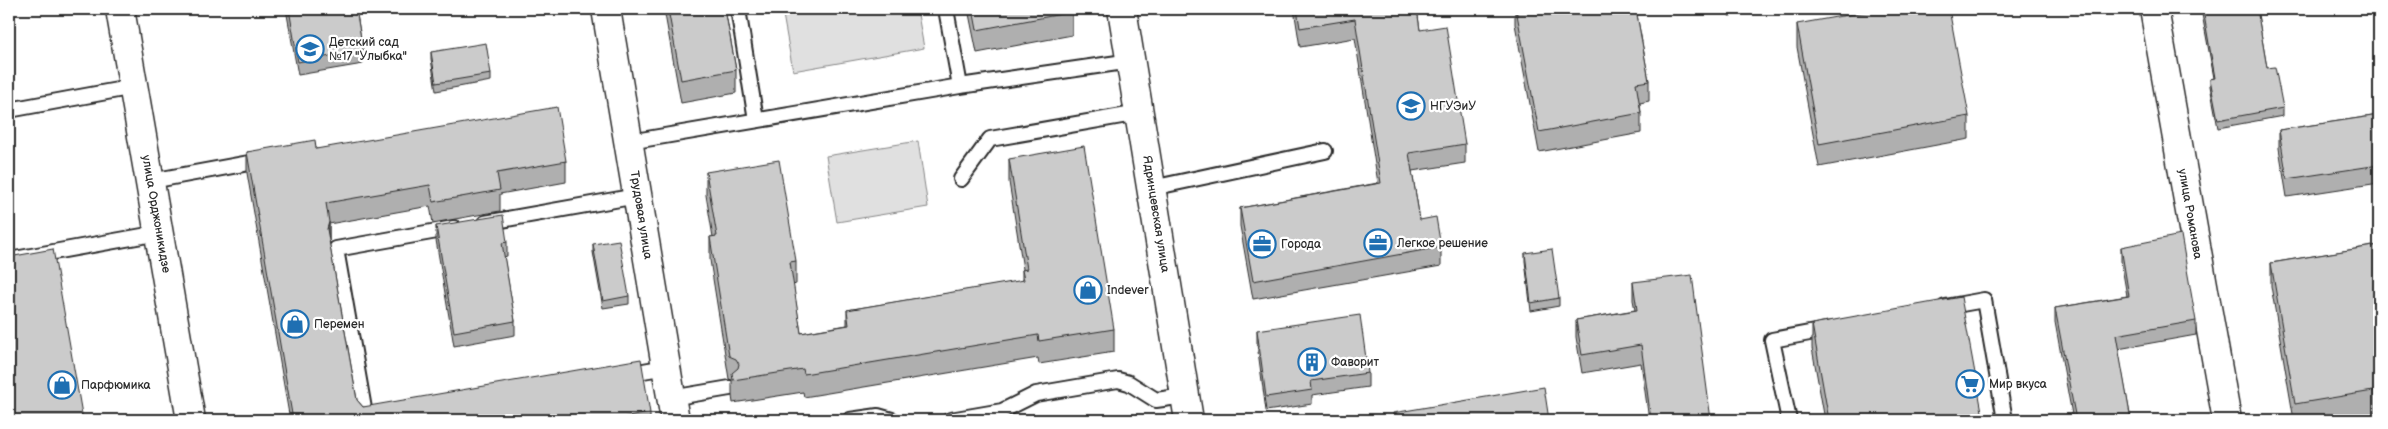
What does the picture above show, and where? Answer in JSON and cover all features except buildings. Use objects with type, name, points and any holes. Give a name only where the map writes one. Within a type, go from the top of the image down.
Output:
[{"type":"street","name":"Трудовая улица","points":[[606,9],[673,409]]},
{"type":"street","name":"Ядринцевская улица","points":[[1122,9],[1187,408]]},
{"type":"street","name":"улица Романова","points":[[2154,9],[2227,420]]},
{"type":"street","name":"улица Орджоникидзе","points":[[125,10],[134,87],[191,420]]},
{"type":"lane","points":[[738,9],[756,120]]},
{"type":"lane","points":[[946,9],[960,86]]},
{"type":"lane","points":[[628,142],[960,86],[1131,61]]},
{"type":"lane","points":[[9,110],[134,87]]},
{"type":"lane","points":[[961,179],[990,139],[1139,113]]},
{"type":"lane","points":[[1152,188],[1325,151]]},
{"type":"lane","points":[[150,180],[278,158]]},
{"type":"lane","points":[[382,418],[367,420],[336,249],[637,196]]},
{"type":"lane","points":[[9,260],[159,233]]},
{"type":"lane","points":[[1936,309],[1984,300],[2005,420]]},
{"type":"lane","points":[[1789,420],[1772,340],[1849,325]]},
{"type":"lane","points":[[609,377],[666,367]]},
{"type":"lane","points":[[950,420],[1002,411],[1036,394],[1118,380],[1129,383],[1156,400],[1187,408]]},
{"type":"lane","points":[[673,409],[730,388]]},
{"type":"lane","points":[[850,420],[878,416],[892,420]]},
{"type":"shaded area","points":[[782,9],[917,9],[924,48],[793,71]]},
{"type":"shaded area","points":[[918,141],[928,207],[837,222],[826,156]]},
{"type":"place","name":"Детский сад №17 \"Улыбка\"","points":[[310,49]]},
{"type":"place","name":"НГУЭиУ","points":[[1411,106]]},
{"type":"place","name":"Легкое решение","points":[[1378,243]]},
{"type":"place","name":"Города","points":[[1262,244]]},
{"type":"place","name":"Indever","points":[[1088,290]]},
{"type":"place","name":"Перемен","points":[[295,324]]},
{"type":"place","name":"Фаворит","points":[[1312,362]]},
{"type":"place","name":"Мир вкуса","points":[[1970,384]]},
{"type":"place","name":"Парфюмика","points":[[62,385]]}]
